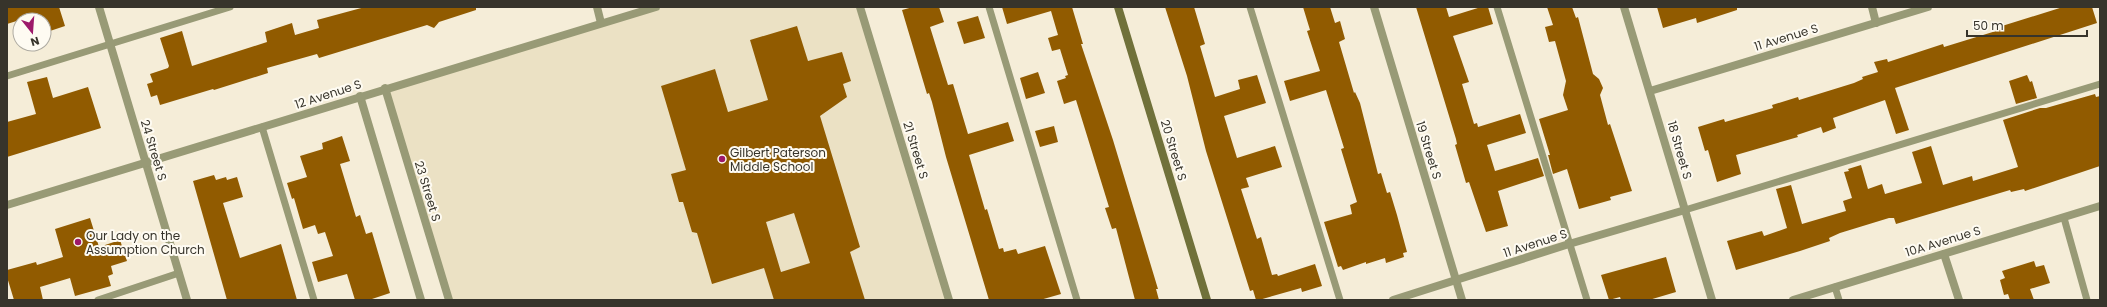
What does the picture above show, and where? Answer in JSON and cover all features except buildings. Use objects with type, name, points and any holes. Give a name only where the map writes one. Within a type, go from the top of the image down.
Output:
[{"type":"street","name":"24 Street S","points":[[99,7],[187,300]]},
{"type":"street","points":[[597,7],[601,23]]},
{"type":"street","name":"12 Avenue S","points":[[7,205],[262,128],[385,88],[656,7]]},
{"type":"street","name":"21 Street S","points":[[860,7],[949,300]]},
{"type":"street","name":"20 Street S","points":[[1118,7],[1207,300]]},
{"type":"street","name":"19 Street S","points":[[1374,7],[1462,300]]},
{"type":"street","name":"18 Street S","points":[[1624,7],[1712,300]]},
{"type":"street","points":[[1872,7],[1876,23]]},
{"type":"street","name":"11 Avenue S","points":[[1650,91],[1928,7]]},
{"type":"street","name":"23 Street S","points":[[385,88],[449,300]]},
{"type":"street","points":[[360,96],[421,300]]},
{"type":"street","name":"10A Avenue S","points":[[1793,300],[2100,206]]},
{"type":"street","name":"11 Avenue S","points":[[1393,300],[1569,244],[1685,210]]},
{"type":"street","points":[[1944,254],[1959,300]]},
{"type":"lane","points":[[7,76],[230,7]]},
{"type":"lane","points":[[989,7],[1077,300]]},
{"type":"lane","points":[[1250,7],[1340,300]]},
{"type":"lane","points":[[1497,7],[1587,300]]},
{"type":"lane","points":[[1685,210],[2100,84]]},
{"type":"lane","points":[[262,128],[314,300]]},
{"type":"lane","points":[[2064,218],[2087,300]]},
{"type":"lane","points":[[98,300],[179,273]]},
{"type":"lane","points":[[1835,286],[1839,300]]},
{"type":"shaded area","points":[[656,7],[860,7],[949,300],[449,300],[385,88]]},
{"type":"place","name":"Gilbert Paterson Middle School","points":[[722,159]]},
{"type":"place","name":"Our Lady on the Assumption Church","points":[[78,242]]}]
